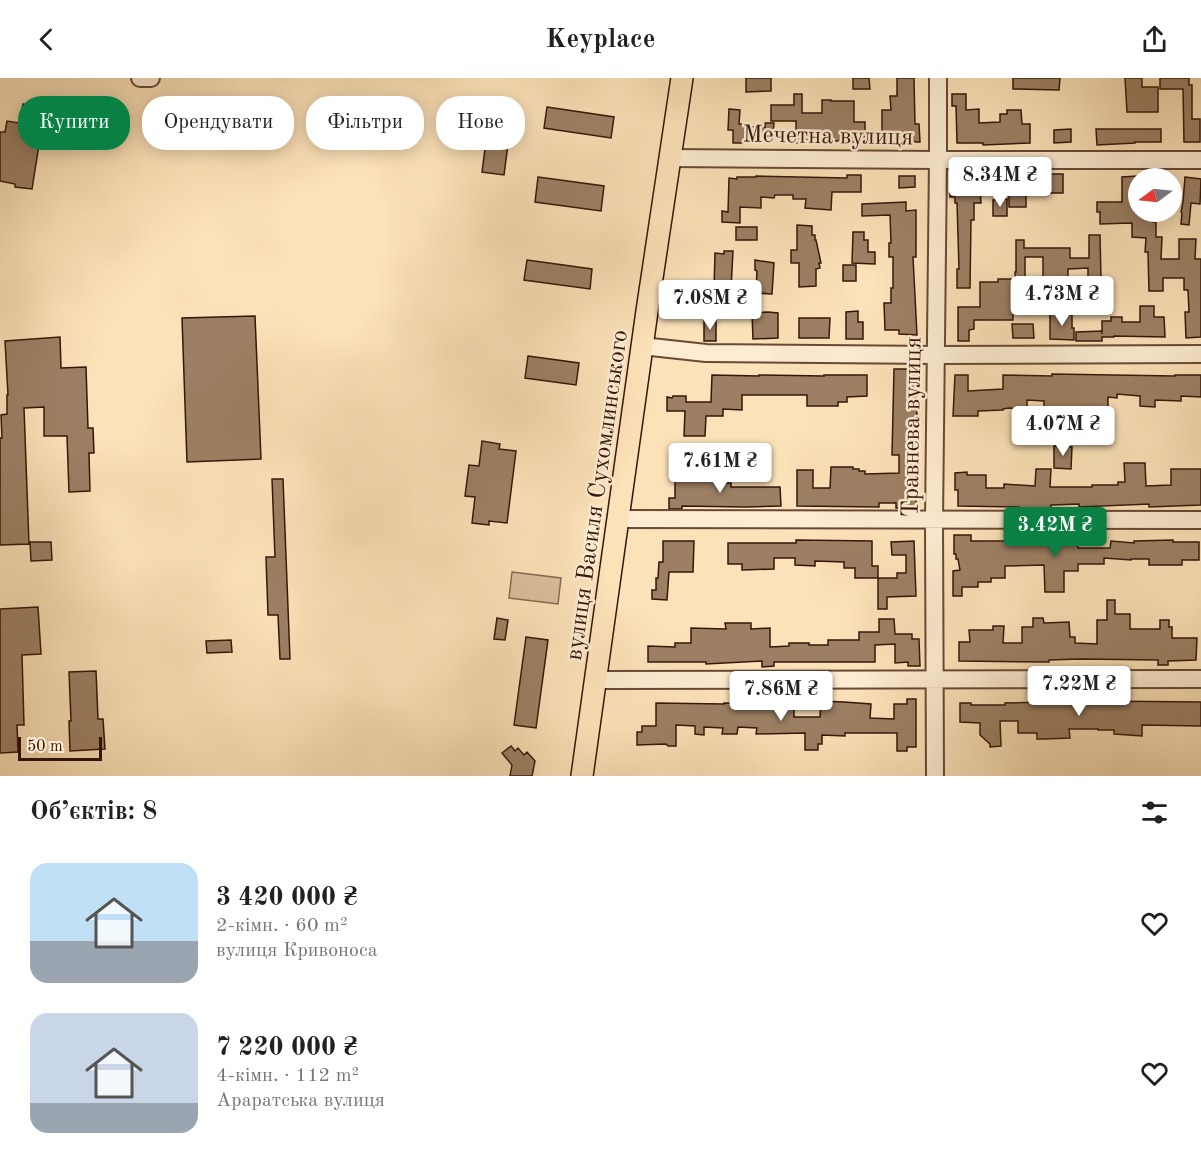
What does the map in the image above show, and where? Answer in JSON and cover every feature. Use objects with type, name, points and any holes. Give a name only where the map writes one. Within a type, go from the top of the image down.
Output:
[{"type":"main road","name":"вулиця Василя Сухомлинського","points":[[582,776],[682,78]]},
{"type":"street","points":[[140,78],[151,78]]},
{"type":"street","name":"Травнева вулиця","points":[[935,776],[934,520],[938,78]]},
{"type":"street","name":"Мечетна вулиця","points":[[670,158],[1201,160]]},
{"type":"street","points":[[642,346],[706,353],[1201,354]]},
{"type":"street","points":[[618,519],[1201,520]]},
{"type":"street","points":[[596,680],[1201,678]]},
{"type":"shaded area","points":[[512,572],[561,578],[558,604],[509,598]]},
{"type":"building","points":[[746,78],[771,78],[771,91],[746,92]]},
{"type":"building","points":[[853,78],[869,78],[870,89],[853,89]]},
{"type":"building","points":[[897,78],[914,78],[915,124],[919,124],[920,142],[887,142],[887,133],[882,133],[882,110],[891,110],[890,96],[897,96]]},
{"type":"building","points":[[1013,78],[1060,78],[1059,90],[1013,89]]},
{"type":"building","points":[[1125,78],[1142,78],[1142,87],[1158,87],[1158,112],[1127,112]]},
{"type":"building","points":[[1160,78],[1189,78],[1189,85],[1192,85],[1192,119],[1200,119],[1200,142],[1184,142],[1183,89],[1160,89]]},
{"type":"building","points":[[794,94],[802,94],[802,113],[822,113],[822,100],[854,101],[854,122],[865,122],[865,142],[796,143],[796,121],[771,121],[771,105],[794,105]]},
{"type":"building","points":[[952,94],[966,94],[966,110],[979,109],[979,123],[1000,122],[1000,114],[1007,114],[1007,110],[1021,110],[1022,124],[1030,124],[1030,143],[983,145],[983,143],[957,143],[956,106],[952,106]]},
{"type":"building","points":[[547,107],[614,117],[611,138],[544,128]]},
{"type":"building","points":[[729,109],[740,110],[739,124],[744,124],[744,127],[765,127],[765,123],[774,123],[773,134],[768,134],[768,141],[733,143],[733,130],[728,130]]},
{"type":"building","points":[[7,121],[18,123],[18,150],[38,150],[32,189],[15,187],[15,184],[0,181],[0,132],[5,132]]},
{"type":"building","points":[[1071,129],[1071,142],[1054,143],[1054,130]]},
{"type":"building","points":[[1096,129],[1161,129],[1161,142],[1097,145]]},
{"type":"building","points":[[485,150],[507,150],[504,175],[482,172]]},
{"type":"building","points":[[1026,171],[1026,207],[1009,207],[1009,172]]},
{"type":"building","points":[[1050,174],[1063,174],[1063,193],[1050,193]]},
{"type":"building","points":[[847,175],[861,175],[861,192],[832,192],[831,210],[805,208],[806,199],[793,199],[793,195],[775,195],[774,198],[761,197],[761,208],[740,207],[740,223],[722,222],[722,211],[728,212],[729,178],[756,176],[847,178]]},
{"type":"building","points":[[959,175],[975,175],[976,189],[980,189],[981,203],[974,203],[974,220],[971,220],[970,288],[957,288],[957,269],[959,269],[957,203],[955,203],[955,197],[950,197],[950,186],[959,186]]},
{"type":"building","points":[[899,176],[915,176],[915,187],[899,188]]},
{"type":"building","points":[[538,177],[604,186],[601,211],[535,202]]},
{"type":"building","points":[[1122,177],[1128,177],[1128,222],[1156,222],[1156,237],[1162,237],[1161,259],[1179,259],[1179,239],[1196,239],[1195,259],[1201,259],[1201,337],[1186,338],[1185,312],[1189,312],[1188,290],[1184,290],[1184,278],[1163,278],[1163,291],[1149,291],[1146,238],[1132,237],[1132,223],[1100,224],[1097,202],[1122,202]]},
{"type":"building","points":[[1185,177],[1201,179],[1200,204],[1191,203],[1189,225],[1181,224]]},
{"type":"building","points":[[1007,199],[1007,216],[993,216],[993,200]]},
{"type":"building","points":[[906,202],[906,211],[916,210],[916,257],[913,257],[917,335],[899,334],[899,330],[885,330],[884,303],[891,303],[891,288],[893,288],[893,257],[889,257],[890,215],[862,216],[862,204]]},
{"type":"building","points":[[797,225],[812,226],[812,235],[815,235],[821,263],[819,263],[820,268],[816,269],[816,286],[799,287],[799,263],[791,263],[791,250],[797,250]]},
{"type":"building","points":[[736,227],[757,227],[757,240],[736,240]]},
{"type":"building","points":[[853,232],[864,232],[864,240],[868,240],[868,252],[875,252],[875,264],[852,263]]},
{"type":"building","points":[[1089,235],[1100,235],[1101,277],[1088,277],[1088,268],[1068,269],[1068,293],[1024,290],[1024,300],[1013,300],[1013,320],[974,320],[974,329],[969,330],[969,341],[958,341],[958,307],[980,307],[980,282],[1015,279],[1016,240],[1024,240],[1024,248],[1070,248],[1070,258],[1089,258]],"holes":[[[1025,257],[1043,257],[1043,277],[1025,277]]]},
{"type":"building","points":[[724,251],[733,251],[731,289],[714,288],[715,253],[724,254]]},
{"type":"building","points":[[527,260],[592,269],[590,289],[524,280]]},
{"type":"building","points":[[755,260],[774,263],[772,294],[756,293]]},
{"type":"building","points":[[843,265],[856,265],[856,281],[843,281]]},
{"type":"building","points":[[1140,306],[1154,306],[1154,317],[1164,317],[1165,337],[1114,336],[1102,337],[1102,341],[1076,341],[1076,332],[1102,331],[1102,321],[1111,321],[1111,317],[1122,317],[1122,322],[1140,322]]},
{"type":"building","points":[[858,311],[858,322],[863,322],[863,339],[846,339],[846,312]]},
{"type":"building","points":[[752,313],[778,313],[778,338],[753,339]]},
{"type":"building","points":[[1050,313],[1072,313],[1074,340],[1050,339]]},
{"type":"building","points":[[255,316],[261,459],[187,462],[182,318]]},
{"type":"building","points":[[799,318],[830,318],[829,338],[799,338]]},
{"type":"building","points":[[704,321],[716,321],[716,341],[704,341]]},
{"type":"building","points":[[1012,324],[1033,324],[1034,338],[1013,338]]},
{"type":"building","points":[[60,337],[61,368],[86,367],[88,428],[93,428],[94,453],[89,453],[90,491],[69,492],[67,436],[44,436],[44,407],[24,408],[29,544],[0,545],[1,415],[7,414],[8,395],[5,341]]},
{"type":"building","points":[[528,356],[579,363],[576,385],[525,378]]},
{"type":"building","points":[[894,369],[920,369],[920,378],[915,378],[917,401],[916,508],[896,508],[896,503],[879,503],[879,507],[797,506],[797,470],[813,470],[813,488],[830,488],[831,467],[853,467],[859,471],[865,471],[865,474],[899,473],[899,455],[892,455]]},
{"type":"building","points":[[1052,374],[1201,375],[1201,397],[1181,396],[1181,401],[1155,400],[1155,407],[1140,406],[1140,396],[1117,394],[1117,398],[1108,397],[1108,414],[1077,414],[1077,408],[1060,408],[1060,413],[1044,413],[1044,401],[1027,400],[1027,409],[1009,408],[978,411],[978,416],[953,416],[955,375],[968,375],[968,391],[1003,389],[1003,375],[1052,376]]},
{"type":"building","points":[[712,375],[867,375],[867,396],[847,397],[847,402],[838,402],[838,406],[807,406],[807,395],[742,395],[742,410],[723,409],[723,416],[706,416],[705,436],[684,436],[685,411],[667,411],[667,397],[686,396],[686,402],[711,402]]},
{"type":"building","points":[[482,441],[500,444],[499,449],[516,451],[507,523],[489,521],[489,525],[472,523],[475,497],[465,496],[469,465],[479,466]]},
{"type":"building","points":[[1054,446],[1072,447],[1071,469],[1054,468]]},
{"type":"building","points":[[1124,463],[1145,463],[1146,486],[1171,485],[1171,469],[1201,469],[1201,505],[1149,507],[1149,504],[1079,507],[1079,504],[1051,505],[1051,509],[958,506],[955,473],[986,475],[986,488],[1004,488],[1004,484],[1035,486],[1036,469],[1051,469],[1050,487],[1092,487],[1092,485],[1118,485],[1118,482],[1125,482]]},
{"type":"building","points":[[701,474],[719,474],[719,483],[731,483],[731,487],[780,487],[781,506],[682,506],[682,509],[669,509],[669,498],[675,498],[675,476],[701,476]]},
{"type":"building","points":[[272,479],[283,479],[290,659],[280,659],[278,615],[268,615],[266,557],[275,557]]},
{"type":"building","points":[[954,535],[971,535],[971,541],[1078,541],[1078,548],[1110,548],[1111,541],[1199,542],[1199,560],[1182,560],[1182,565],[1149,565],[1149,559],[1104,558],[1104,564],[1078,564],[1078,571],[1064,571],[1064,592],[1045,592],[1044,565],[1005,566],[1005,578],[991,578],[991,582],[978,582],[978,587],[962,587],[962,596],[953,596],[953,571],[960,570],[958,559],[954,554]]},
{"type":"building","points":[[796,540],[872,541],[872,566],[878,566],[878,578],[855,578],[855,568],[844,568],[844,562],[815,561],[815,566],[795,565],[795,558],[774,558],[774,569],[742,570],[742,564],[728,564],[728,543],[796,543]]},
{"type":"building","points":[[663,541],[694,541],[693,572],[669,572],[667,600],[652,599],[652,590],[656,590],[659,562],[663,562]]},
{"type":"building","points":[[914,541],[916,596],[887,597],[887,609],[878,609],[878,578],[897,578],[897,573],[906,573],[906,555],[892,555],[891,542]]},
{"type":"building","points":[[30,542],[51,542],[52,560],[31,561]]},
{"type":"building","points":[[1107,600],[1115,600],[1115,614],[1130,614],[1130,629],[1160,629],[1160,620],[1169,620],[1169,627],[1172,627],[1172,638],[1197,638],[1196,660],[1168,661],[1168,665],[1158,665],[1158,660],[959,661],[959,642],[970,642],[969,630],[993,630],[993,626],[1004,626],[1003,643],[1022,643],[1022,627],[1033,627],[1033,618],[1043,618],[1044,623],[1069,622],[1070,637],[1075,637],[1075,643],[1097,644],[1097,620],[1107,620]]},
{"type":"building","points":[[38,607],[41,654],[22,655],[24,725],[17,725],[18,752],[0,753],[0,609]]},
{"type":"building","points":[[497,618],[508,620],[505,640],[494,639]]},
{"type":"building","points":[[879,619],[894,619],[895,634],[912,634],[912,639],[919,639],[920,666],[908,666],[908,662],[895,663],[895,644],[875,645],[875,662],[774,662],[774,666],[762,667],[762,661],[706,664],[706,662],[648,662],[648,646],[675,647],[675,643],[691,643],[691,628],[726,629],[725,623],[751,623],[751,629],[770,628],[770,647],[789,646],[789,643],[828,645],[828,640],[859,640],[859,632],[879,632]]},
{"type":"building","points":[[526,637],[548,640],[536,728],[514,725]]},
{"type":"building","points":[[231,640],[232,652],[207,653],[206,641]]},
{"type":"building","points":[[96,671],[98,719],[103,719],[105,749],[70,751],[69,672]]},
{"type":"building","points":[[1090,697],[1099,697],[1099,701],[1201,702],[1201,726],[1142,725],[1142,736],[1114,734],[1114,730],[1069,729],[1070,738],[1037,739],[1037,733],[1018,733],[1018,721],[1000,721],[1001,746],[990,747],[990,744],[980,735],[980,723],[960,722],[960,703],[1005,705],[1005,703],[1090,701]]},
{"type":"building","points":[[907,699],[916,699],[916,747],[907,747],[907,751],[897,751],[897,733],[822,735],[822,744],[818,744],[818,750],[805,750],[805,733],[756,734],[757,728],[738,727],[737,734],[722,734],[723,728],[704,727],[704,735],[695,734],[695,726],[676,725],[676,746],[637,745],[637,732],[642,732],[642,726],[656,726],[656,703],[794,704],[794,717],[820,717],[821,701],[844,702],[871,704],[870,718],[894,719],[894,704],[907,704]]},
{"type":"building","points":[[511,746],[515,751],[518,748],[524,755],[527,752],[535,761],[532,776],[510,776],[512,765],[502,753]]}]
